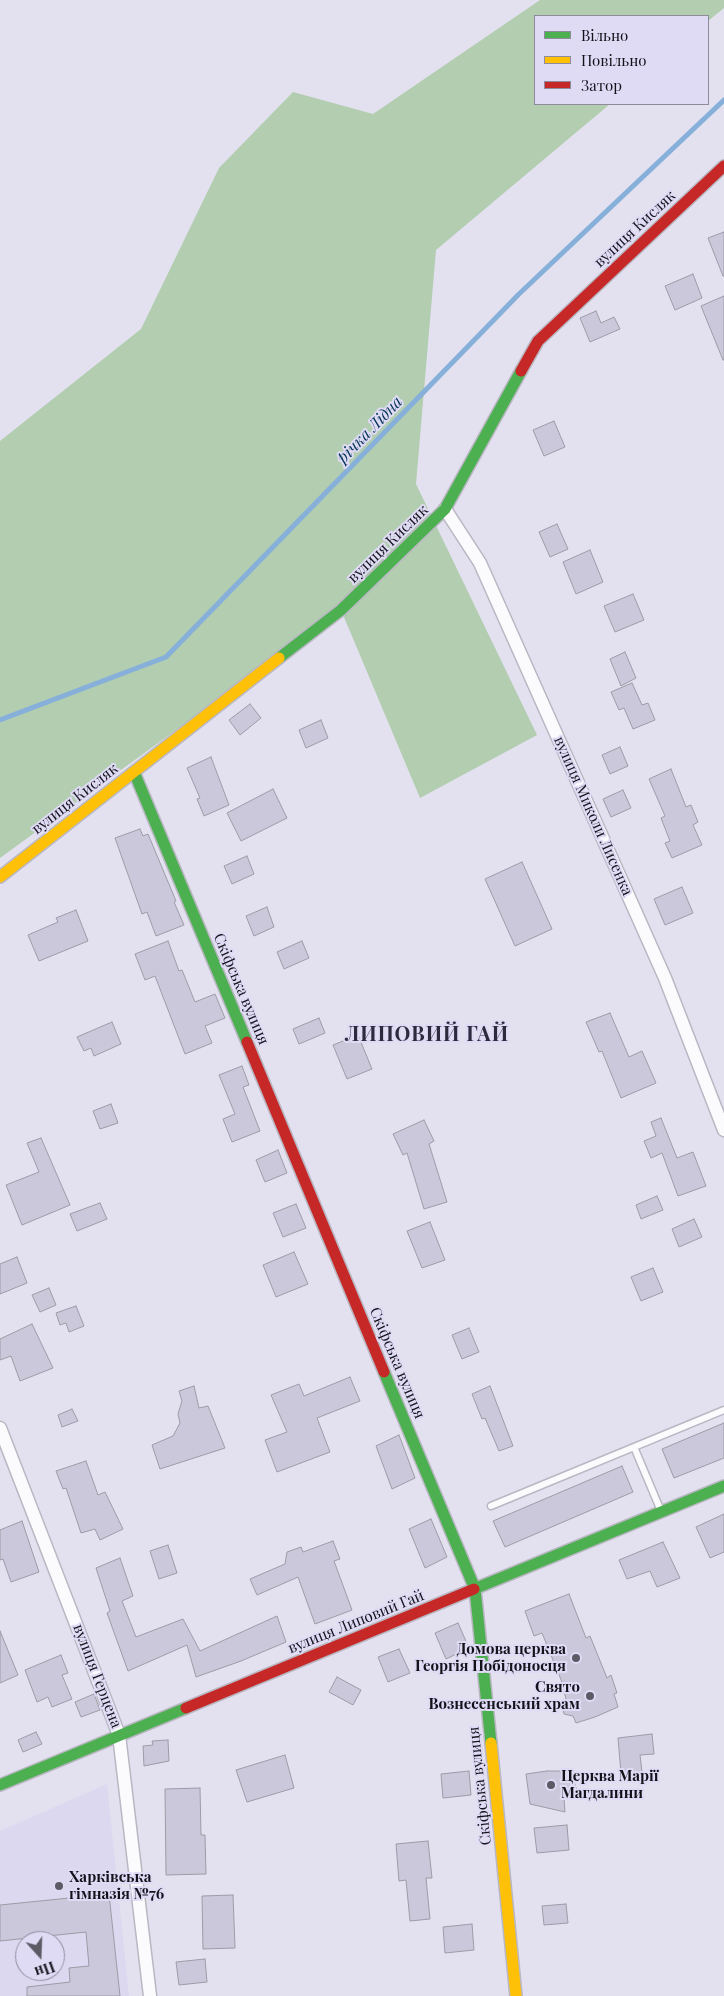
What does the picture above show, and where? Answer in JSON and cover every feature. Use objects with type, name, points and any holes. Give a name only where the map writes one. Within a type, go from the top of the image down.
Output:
[{"type":"street","name":"вулиця Кисляк","points":[[0,877],[341,610],[445,509],[538,341],[723,168]]},
{"type":"street","name":"вулиця Миколи Лисенка","points":[[445,509],[480,563],[665,978],[724,1130]]},
{"type":"street","name":"Скіфська вулиця","points":[[134,772],[475,1589],[516,1996]]},
{"type":"street","name":"вулиця Герцена","points":[[0,1428],[120,1734],[150,1996]]},
{"type":"street","name":"вулиця Липовий Гай","points":[[0,1785],[724,1486]]},
{"type":"lane","points":[[492,1506],[724,1410]]},
{"type":"lane","points":[[634,1447],[661,1512]]},
{"type":"shaded area","name":"Харківська гімназія №76","points":[[107,1784],[129,1996],[0,1996],[0,1831]]},
{"type":"green space","points":[[540,0],[724,0],[724,8],[709,20],[709,15],[534,15],[534,105],[609,105],[436,250],[416,484],[537,735],[420,798],[341,610],[0,858],[0,441],[141,329],[219,168],[293,92],[373,114]]},
{"type":"building","points":[[724,232],[724,276],[723,276],[708,238]]},
{"type":"building","points":[[693,274],[702,298],[675,310],[665,286]]},
{"type":"building","points":[[724,296],[724,360],[723,360],[701,306]]},
{"type":"building","points":[[596,311],[601,323],[614,317],[620,329],[590,342],[580,318]]},
{"type":"building","points":[[554,421],[565,447],[544,456],[533,430]]},
{"type":"building","points":[[557,524],[568,549],[550,557],[539,532]]},
{"type":"building","points":[[590,550],[603,582],[576,594],[563,562]]},
{"type":"building","points":[[633,594],[644,620],[615,632],[604,606]]},
{"type":"building","points":[[625,652],[636,678],[621,686],[610,659]]},
{"type":"building","points":[[632,683],[642,705],[648,703],[655,720],[633,729],[624,708],[619,710],[611,692]]},
{"type":"building","points":[[250,704],[261,718],[240,735],[229,720]]},
{"type":"building","points":[[321,720],[328,738],[306,748],[299,730]]},
{"type":"building","points":[[620,747],[628,766],[610,774],[602,755]]},
{"type":"building","points":[[211,757],[229,805],[204,816],[197,799],[200,798],[187,768]]},
{"type":"building","points":[[671,769],[686,807],[691,805],[698,822],[693,825],[702,845],[672,858],[665,843],[670,841],[661,818],[665,816],[649,779]]},
{"type":"building","points":[[273,789],[287,818],[241,841],[227,813]]},
{"type":"building","points":[[623,790],[631,808],[611,817],[603,799]]},
{"type":"building","points":[[140,829],[143,836],[148,834],[184,925],[156,936],[147,912],[142,914],[115,838]]},
{"type":"building","points":[[247,856],[254,874],[232,884],[224,866]]},
{"type":"building","points":[[522,862],[552,929],[515,946],[485,879]]},
{"type":"building","points":[[682,887],[693,913],[665,925],[654,899]]},
{"type":"building","points":[[267,907],[274,927],[254,936],[246,916]]},
{"type":"building","points":[[76,910],[88,941],[39,961],[28,935],[58,922],[56,918]]},
{"type":"building","points":[[168,941],[179,971],[182,970],[195,1002],[215,994],[225,1018],[205,1026],[212,1043],[185,1054],[155,976],[145,980],[135,954]]},
{"type":"building","points":[[302,941],[309,958],[284,969],[277,952]]},
{"type":"building","points":[[610,1013],[629,1057],[642,1051],[656,1083],[621,1098],[602,1051],[599,1052],[586,1022]]},
{"type":"building","points":[[319,1018],[325,1033],[299,1044],[293,1029]]},
{"type":"building","points":[[112,1022],[121,1044],[94,1056],[91,1048],[84,1051],[77,1037]]},
{"type":"building","points":[[358,1035],[372,1069],[347,1079],[333,1045]]},
{"type":"building","points":[[242,1066],[249,1085],[243,1087],[260,1131],[232,1142],[223,1119],[235,1114],[219,1075]]},
{"type":"building","points":[[111,1104],[118,1123],[100,1129],[93,1111]]},
{"type":"building","points":[[661,1118],[677,1158],[693,1152],[706,1186],[678,1196],[662,1153],[651,1158],[644,1141],[656,1136],[651,1122]]},
{"type":"building","points":[[424,1120],[434,1141],[429,1144],[447,1202],[424,1209],[407,1153],[403,1155],[393,1134]]},
{"type":"building","points":[[41,1138],[70,1205],[22,1225],[6,1185],[39,1172],[27,1143]]},
{"type":"building","points":[[278,1150],[287,1173],[265,1182],[256,1160]]},
{"type":"building","points":[[657,1196],[663,1210],[641,1219],[636,1205]]},
{"type":"building","points":[[100,1203],[107,1219],[77,1231],[70,1214]]},
{"type":"building","points":[[296,1204],[306,1228],[283,1237],[273,1213]]},
{"type":"building","points":[[694,1219],[702,1237],[679,1247],[672,1229]]},
{"type":"building","points":[[430,1222],[445,1260],[422,1268],[407,1231]]},
{"type":"building","points":[[294,1252],[308,1284],[276,1297],[263,1265]]},
{"type":"building","points":[[17,1257],[27,1283],[0,1294],[0,1264]]},
{"type":"building","points":[[653,1268],[663,1292],[641,1301],[631,1277]]},
{"type":"building","points":[[49,1288],[56,1305],[40,1312],[32,1295]]},
{"type":"building","points":[[76,1306],[84,1326],[69,1332],[66,1323],[60,1325],[56,1313]]},
{"type":"building","points":[[32,1324],[53,1368],[20,1381],[11,1356],[0,1360],[0,1339]]},
{"type":"building","points":[[469,1328],[479,1352],[462,1359],[452,1335]]},
{"type":"building","points":[[350,1377],[360,1401],[317,1418],[330,1452],[277,1472],[265,1440],[287,1432],[271,1395],[299,1384],[304,1396]]},
{"type":"building","points":[[194,1386],[199,1408],[208,1406],[225,1448],[160,1469],[152,1445],[173,1436],[180,1423],[178,1414],[182,1401],[179,1391]]},
{"type":"building","points":[[490,1386],[513,1446],[499,1451],[485,1418],[482,1419],[472,1394]]},
{"type":"building","points":[[72,1409],[78,1421],[62,1427],[58,1415]]},
{"type":"building","points":[[724,1423],[724,1458],[674,1478],[662,1449]]},
{"type":"building","points":[[399,1435],[415,1478],[392,1489],[376,1446]]},
{"type":"building","points":[[86,1461],[98,1495],[105,1492],[123,1529],[100,1540],[95,1529],[81,1533],[66,1488],[63,1489],[56,1471]]},
{"type":"building","points":[[622,1466],[633,1492],[505,1547],[493,1521]]},
{"type":"building","points":[[724,1514],[724,1552],[710,1558],[696,1527]]},
{"type":"building","points":[[431,1519],[447,1557],[425,1568],[409,1529]]},
{"type":"building","points":[[22,1521],[39,1572],[11,1582],[3,1559],[0,1560],[0,1530]]},
{"type":"building","points":[[333,1541],[340,1559],[334,1561],[352,1610],[315,1624],[298,1577],[257,1595],[250,1579],[285,1564],[287,1552],[301,1547],[303,1552]]},
{"type":"building","points":[[663,1542],[680,1578],[657,1587],[650,1571],[627,1579],[619,1560]]},
{"type":"building","points":[[168,1545],[177,1573],[159,1579],[150,1551]]},
{"type":"building","points":[[120,1558],[133,1596],[122,1601],[136,1637],[183,1619],[200,1651],[277,1616],[286,1642],[196,1677],[187,1645],[128,1671],[107,1613],[110,1611],[96,1568]]},
{"type":"building","points":[[569,1594],[586,1638],[590,1636],[607,1678],[611,1675],[617,1693],[614,1694],[618,1707],[576,1723],[573,1716],[564,1714],[562,1705],[566,1698],[562,1688],[564,1687],[542,1633],[534,1636],[525,1611]]},
{"type":"building","points":[[458,1623],[469,1648],[446,1659],[435,1633]]},
{"type":"building","points":[[0,1631],[18,1675],[0,1683]]},
{"type":"building","points":[[399,1649],[410,1673],[388,1682],[378,1657]]},
{"type":"building","points":[[61,1655],[68,1673],[62,1675],[72,1699],[52,1707],[48,1697],[37,1702],[25,1670]]},
{"type":"building","points":[[337,1677],[361,1690],[353,1705],[329,1692]]},
{"type":"building","points":[[94,1694],[100,1710],[81,1717],[75,1702]]},
{"type":"building","points":[[36,1732],[42,1744],[23,1752],[18,1740]]},
{"type":"building","points":[[652,1734],[654,1754],[640,1755],[642,1772],[621,1773],[618,1738]]},
{"type":"building","points":[[168,1740],[169,1761],[144,1766],[143,1746],[153,1745],[152,1741]]},
{"type":"building","points":[[285,1755],[294,1788],[247,1802],[236,1770]]},
{"type":"building","points":[[469,1771],[471,1795],[443,1798],[441,1774]]},
{"type":"building","name":"Церква Марії Магдалини","points":[[560,1771],[563,1778],[573,1779],[577,1790],[564,1798],[565,1812],[530,1804],[526,1774]]},
{"type":"building","points":[[200,1788],[201,1835],[205,1835],[206,1874],[166,1875],[165,1789]]},
{"type":"building","points":[[567,1825],[569,1850],[537,1853],[534,1828]]},
{"type":"building","points":[[428,1841],[432,1878],[426,1878],[430,1919],[410,1921],[406,1880],[399,1881],[396,1844]]},
{"type":"building","points":[[109,1894],[120,1996],[27,1996],[27,1987],[70,1982],[69,1968],[89,1966],[86,1932],[65,1934],[65,1931],[15,1931],[15,1939],[0,1941],[0,1905]]},
{"type":"building","points":[[233,1895],[235,1948],[203,1949],[202,1896]]},
{"type":"building","points":[[566,1904],[568,1923],[544,1925],[542,1906]]},
{"type":"building","points":[[472,1924],[474,1950],[445,1953],[443,1927]]},
{"type":"building","points":[[205,1959],[207,1982],[179,1985],[176,1962]]},
{"type":"waterway","name":"річка Лідна","points":[[0,720],[166,657],[519,294],[724,100]]},
{"type":"traffic: fast","points":[[279,658],[341,610],[445,509],[521,371]]},
{"type":"traffic: fast","points":[[134,772],[247,1042]]},
{"type":"traffic: fast","points":[[384,1372],[475,1589],[491,1743]]},
{"type":"traffic: fast","points":[[474,1589],[724,1486]]},
{"type":"traffic: fast","points":[[0,1785],[186,1708]]},
{"type":"traffic: slow","points":[[0,877],[279,658]]},
{"type":"traffic: slow","points":[[491,1743],[516,1996]]},
{"type":"traffic: jam","points":[[521,371],[538,341],[724,166]]},
{"type":"traffic: jam","points":[[247,1042],[384,1372]]},
{"type":"traffic: jam","points":[[186,1708],[474,1589]]},
{"type":"place","name":"Домова церква Георгія Побідоносця","points":[[576,1658]]},
{"type":"place","name":"Свято Вознесенський храм","points":[[590,1696]]},
{"type":"place","name":"Церква Марії Магдалини","points":[[551,1785]]},
{"type":"place","name":"Харківська гімназія №76","points":[[59,1886]]},
{"type":"district","name":"ЛИПОВИЙ ГАЙ","points":[[427,1035]]}]
